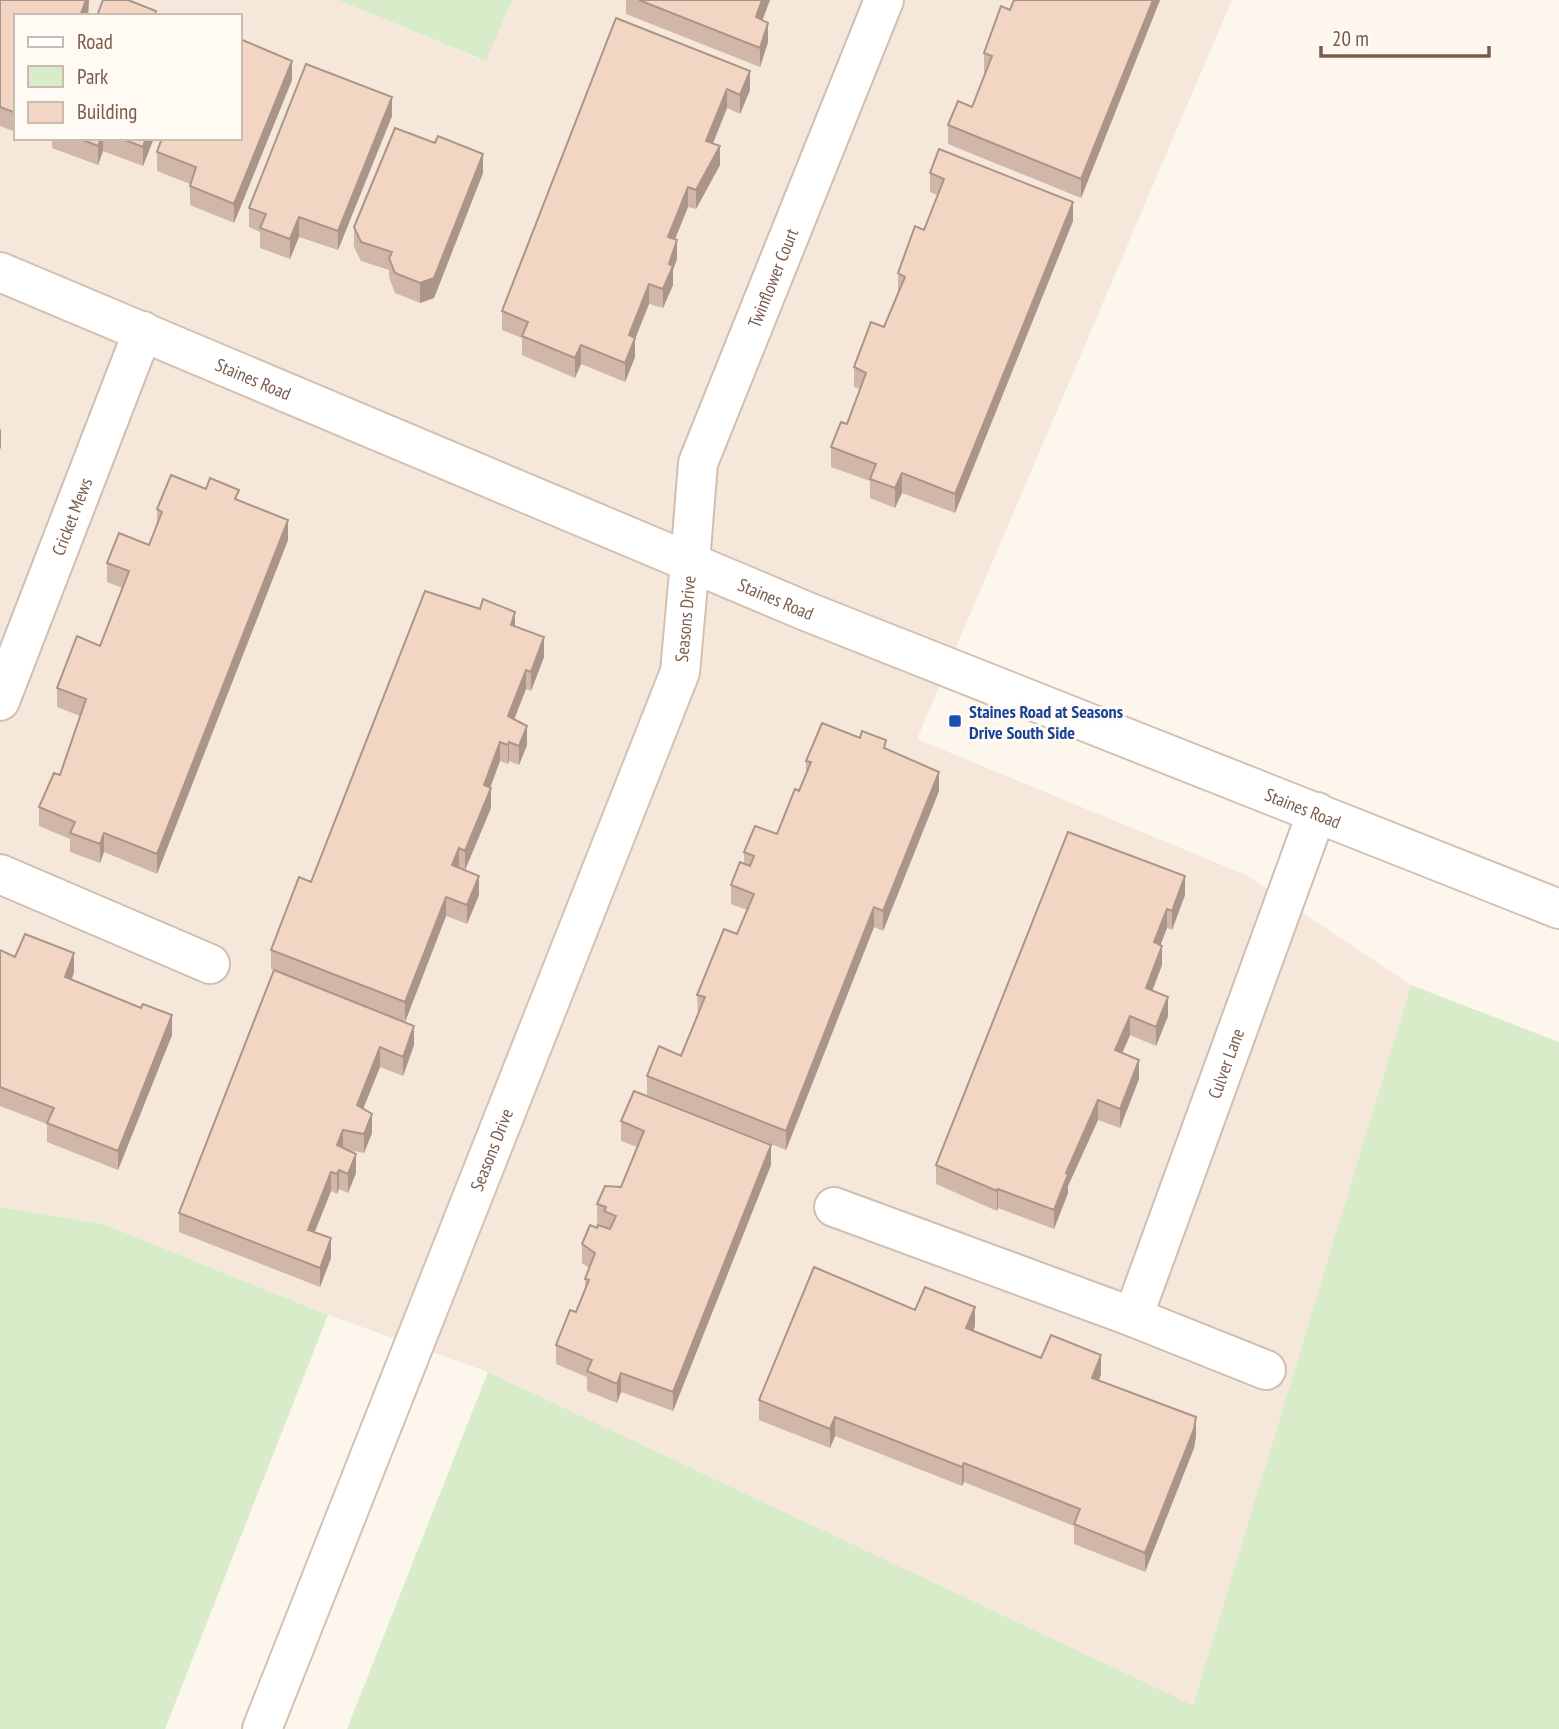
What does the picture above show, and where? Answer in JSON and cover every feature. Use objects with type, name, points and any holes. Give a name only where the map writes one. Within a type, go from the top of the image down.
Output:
[{"type":"street","name":"Twinflower Court","points":[[690,562],[698,463],[884,0]]},
{"type":"street","name":"Staines Road","points":[[0,272],[979,681],[1559,909]]},
{"type":"street","name":"Cricket Mews","points":[[0,701],[143,331]]},
{"type":"street","name":"Seasons Drive","points":[[262,1729],[681,672],[690,562]]},
{"type":"street","name":"Culver Lane","points":[[1133,1317],[1317,812]]},
{"type":"street","points":[[0,874],[210,964]]},
{"type":"street","points":[[834,1207],[1133,1317],[1266,1370]]},
{"type":"shaded area","points":[[0,0],[338,0],[485,61],[512,0],[1232,0],[917,739],[1246,875],[1411,985],[1193,1705],[488,1372],[328,1315],[103,1224],[0,1207]]},
{"type":"green space","points":[[338,0],[512,0],[486,61]]},
{"type":"green space","points":[[1411,985],[1559,1042],[1559,1729],[347,1729],[488,1372],[1193,1705]]},
{"type":"green space","points":[[0,1207],[103,1224],[328,1315],[165,1729],[0,1729]]},
{"type":"building","points":[[0,0],[86,0],[81,14],[14,14],[14,112],[0,107]]},
{"type":"building","points":[[103,0],[128,0],[156,11],[155,14],[98,14]]},
{"type":"building","points":[[639,0],[762,0],[756,17],[768,23],[760,48]]},
{"type":"building","points":[[1014,0],[1153,0],[1081,179],[948,125],[958,101],[972,107],[992,56],[984,53],[1001,6],[1010,10]]},
{"type":"building","points":[[616,18],[750,71],[740,95],[727,89],[706,141],[720,146],[696,190],[688,187],[668,237],[677,240],[669,264],[673,266],[663,289],[649,284],[629,335],[635,338],[625,363],[581,345],[575,358],[522,336],[528,322],[502,311]]},
{"type":"building","points":[[242,40],[292,61],[234,204],[190,186],[196,167],[157,152],[161,140],[242,140]]},
{"type":"building","points":[[306,64],[392,97],[338,231],[299,217],[290,239],[260,228],[266,214],[249,208]]},
{"type":"building","points":[[395,128],[435,143],[438,136],[483,154],[434,278],[420,283],[395,273],[389,258],[392,252],[361,242],[354,227]]},
{"type":"building","points":[[83,140],[100,140],[98,146]]},
{"type":"building","points":[[125,140],[145,140],[143,147]]},
{"type":"building","points":[[939,149],[1073,202],[955,494],[902,473],[895,488],[870,479],[876,464],[831,447],[841,422],[847,424],[866,373],[854,367],[871,322],[884,327],[905,277],[898,273],[915,226],[924,230],[944,179],[930,173]]},
{"type":"building","points":[[171,475],[206,489],[210,478],[239,490],[235,499],[288,520],[157,854],[104,833],[100,844],[70,833],[75,822],[39,807],[54,773],[60,775],[86,699],[57,688],[77,636],[100,646],[129,571],[107,563],[119,533],[149,545],[162,512],[157,509]]},
{"type":"building","points":[[425,591],[480,609],[483,599],[515,612],[511,625],[544,637],[531,672],[526,670],[508,716],[527,726],[519,746],[500,742],[484,785],[491,788],[465,851],[459,848],[452,865],[479,876],[467,905],[446,897],[405,1002],[271,950],[299,877],[311,882]]},
{"type":"building","points":[[822,723],[860,738],[862,731],[886,740],[884,748],[939,772],[883,911],[874,907],[786,1131],[647,1076],[659,1046],[681,1056],[705,997],[697,995],[724,929],[737,934],[754,894],[731,885],[740,862],[750,866],[754,856],[744,852],[755,826],[777,834],[795,789],[799,791],[811,762],[806,761]]},
{"type":"building","points":[[1068,832],[1185,876],[1172,911],[1167,909],[1154,942],[1162,946],[1146,988],[1168,997],[1156,1027],[1130,1016],[1115,1050],[1139,1060],[1120,1109],[1098,1100],[1066,1173],[1068,1174],[1054,1210],[998,1189],[997,1191],[936,1165]]},
{"type":"building","points":[[25,934],[74,953],[65,977],[141,1008],[143,1004],[172,1015],[118,1151],[47,1123],[54,1108],[0,1087],[0,950],[15,957]]},
{"type":"building","points":[[274,970],[414,1026],[403,1057],[380,1047],[357,1105],[372,1114],[364,1134],[343,1130],[337,1145],[356,1154],[348,1174],[339,1170],[337,1174],[331,1172],[308,1230],[331,1238],[320,1268],[179,1213]]},
{"type":"building","points":[[634,1091],[771,1145],[673,1392],[621,1373],[617,1384],[587,1371],[592,1360],[556,1345],[570,1310],[576,1312],[589,1280],[585,1279],[595,1253],[582,1244],[590,1225],[610,1229],[616,1216],[604,1211],[606,1207],[597,1204],[605,1186],[621,1187],[644,1131],[621,1121]]},
{"type":"building","points":[[814,1267],[915,1310],[925,1287],[975,1307],[966,1328],[1041,1358],[1051,1335],[1101,1355],[1092,1378],[1196,1417],[1194,1429],[1145,1553],[1074,1524],[1080,1509],[964,1463],[962,1467],[835,1417],[830,1429],[759,1400]]},
{"type":"place","name":"Staines Road at Seasons Drive South Side","points":[[955,721]]}]
